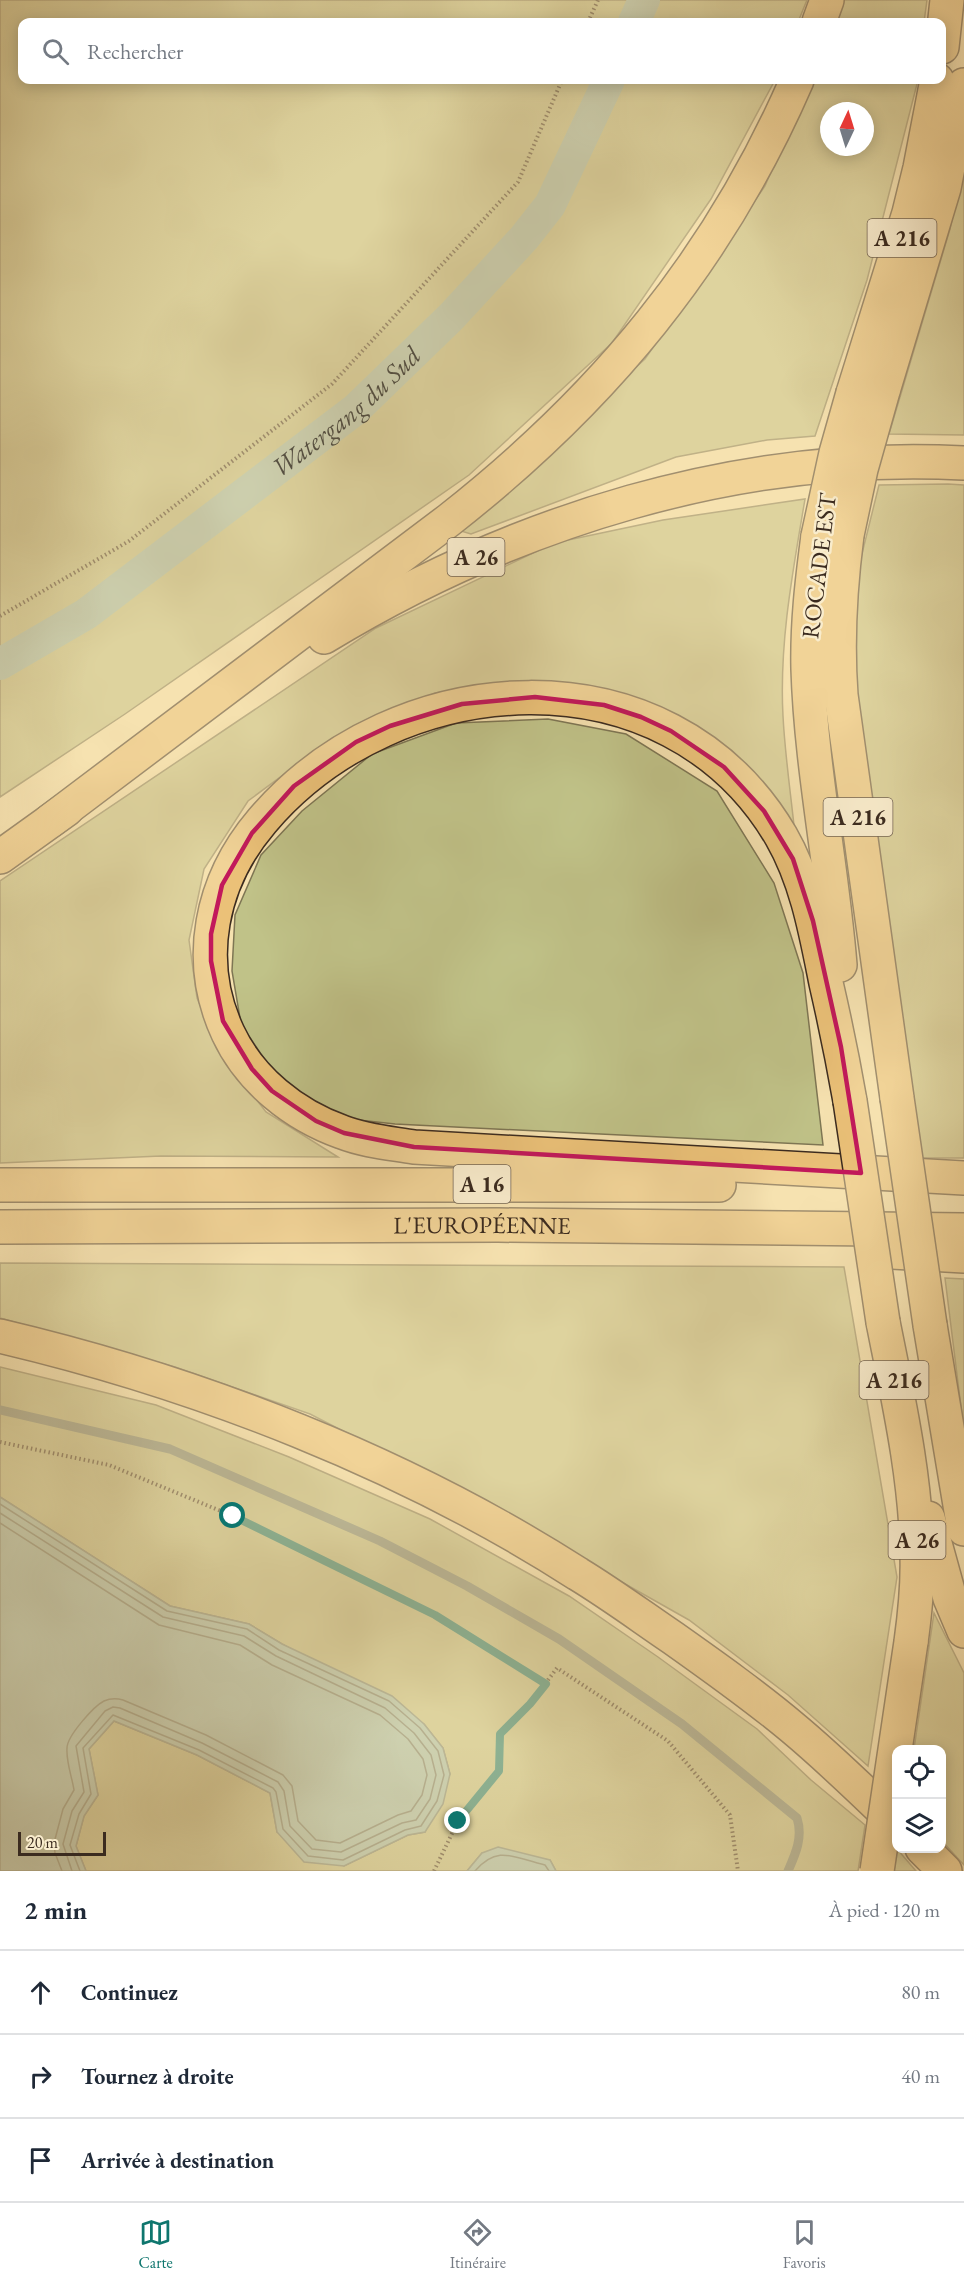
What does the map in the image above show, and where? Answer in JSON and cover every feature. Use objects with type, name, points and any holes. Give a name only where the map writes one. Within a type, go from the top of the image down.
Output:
[{"type":"highway","points":[[820,18],[827,0]]},
{"type":"highway","points":[[944,18],[946,0]]},
{"type":"highway","points":[[50,821],[449,520],[488,489],[562,422],[631,349],[685,279],[761,157],[795,84]]},
{"type":"highway","name":"ROCADE EST","points":[[850,1101],[835,903],[809,687],[809,604],[832,536],[836,453],[868,392],[920,168],[936,84]]},
{"type":"highway","name":"A 216","points":[[868,392],[944,188],[964,86]]},
{"type":"highway","name":"A 26","points":[[0,857],[276,666],[379,605],[490,550],[591,513],[737,478],[841,465],[900,462],[964,463]]},
{"type":"highway","name":"A 216","points":[[832,536],[839,617],[838,657],[841,695],[913,1209],[964,1529]]},
{"type":"highway","points":[[850,1101],[813,921],[804,888],[784,842],[764,811],[724,767],[699,747],[671,730],[641,717],[604,705],[535,697],[502,698],[426,712],[390,726],[356,742],[294,786],[252,833],[234,859],[222,885],[211,934],[211,962],[220,1011],[234,1046],[272,1091],[292,1107],[344,1133],[378,1142],[414,1147],[964,1178]]},
{"type":"highway","name":"A 216","points":[[850,1101],[883,1322],[905,1439]]},
{"type":"highway","name":"L'EUROPÉENNE","points":[[0,1185],[964,1186]]},
{"type":"highway","points":[[498,1225],[964,1256]]},
{"type":"highway","name":"L'EUROPÉENNE","points":[[0,1227],[498,1225],[964,1230]]},
{"type":"highway","points":[[0,1336],[162,1380],[231,1404],[298,1431],[454,1503],[578,1573],[730,1678],[794,1729],[892,1818]]},
{"type":"highway","points":[[905,1439],[950,1598],[964,1632]]},
{"type":"highway","name":"A 26","points":[[877,1871],[911,1642],[917,1584],[916,1526],[905,1439]]},
{"type":"highway","points":[[927,1853],[945,1871]]},
{"type":"path","points":[[590,18],[598,0]]},
{"type":"path","points":[[0,616],[129,541],[332,384],[518,182],[560,84]]},
{"type":"path","points":[[0,1442],[109,1465],[233,1516],[435,1615],[546,1684]]},
{"type":"path","points":[[434,1871],[458,1821],[499,1771],[500,1734],[530,1704],[557,1668],[668,1741],[729,1815],[738,1871]]},
{"type":"highlighted area","points":[[535,697],[604,705],[641,717],[671,731],[724,767],[764,811],[793,859],[813,921],[841,1047],[861,1173],[414,1147],[344,1133],[316,1121],[272,1091],[252,1069],[223,1021],[211,961],[211,934],[222,885],[252,833],[294,786],[356,742],[390,726],[462,704]]},
{"type":"green space","points":[[0,0],[807,0],[800,18],[18,18],[18,84],[773,84],[711,199],[612,343],[469,475],[125,714],[0,797]]},
{"type":"green space","points":[[842,0],[927,0],[925,18],[836,18]]},
{"type":"green space","points":[[808,84],[917,84],[867,280],[815,436],[767,440],[676,457],[471,534],[454,529],[645,359],[765,186]]},
{"type":"green space","points":[[964,161],[964,435],[889,434],[950,229]]},
{"type":"green space","points":[[879,485],[964,485],[964,1158],[919,1158],[851,656],[857,574]]},
{"type":"green space","points":[[805,499],[788,607],[782,689],[795,835],[751,771],[712,741],[654,705],[590,687],[522,682],[435,693],[333,738],[248,801],[204,869],[189,940],[197,998],[223,1057],[266,1112],[338,1157],[161,1156],[0,1163],[0,881],[376,628],[554,543],[663,520]]},
{"type":"green space","points":[[548,719],[626,734],[717,791],[774,883],[803,973],[823,1145],[395,1124],[331,1117],[271,1069],[241,1024],[232,971],[235,915],[261,855],[302,811],[372,754],[456,723]]},
{"type":"green space","points":[[0,1263],[844,1267],[897,1577],[868,1766],[788,1695],[689,1620],[473,1498],[310,1414],[175,1367],[0,1318]]},
{"type":"green space","points":[[945,1278],[964,1279],[964,1431]]},
{"type":"green space","points":[[0,1367],[156,1405],[289,1457],[430,1519],[569,1596],[757,1729],[811,1780],[865,1825],[858,1871],[556,1871],[550,1860],[482,1853],[467,1871],[86,1871],[76,1846],[84,1816],[98,1795],[89,1749],[114,1721],[197,1755],[270,1793],[277,1832],[344,1866],[408,1835],[425,1832],[450,1774],[443,1748],[424,1724],[249,1624],[170,1606],[0,1497]]},
{"type":"green space","points":[[934,1613],[964,1673],[964,1865],[946,1845],[946,1745],[915,1745]]},
{"type":"green space","points":[[896,1853],[900,1853],[916,1871],[894,1871]]},
{"type":"water","points":[[0,1497],[170,1606],[249,1624],[282,1644],[392,1696],[424,1724],[443,1748],[450,1774],[443,1804],[425,1832],[408,1835],[344,1866],[304,1862],[277,1832],[270,1793],[197,1755],[114,1721],[89,1749],[98,1795],[84,1816],[76,1846],[86,1871],[0,1871]]},
{"type":"water","points":[[498,1847],[550,1860],[556,1871],[467,1871],[482,1853]]},
{"type":"waterway","name":"Watergang du Sud","points":[[636,18],[644,0]]},
{"type":"waterway","name":"Watergang du Sud","points":[[0,664],[86,614],[356,409],[451,317],[524,238],[550,205],[607,84]]},
{"type":"waterway","points":[[0,1410],[170,1449],[380,1541],[467,1586],[559,1639],[682,1724],[797,1818],[799,1838],[788,1871]]},
{"type":"route","points":[[233,1516],[435,1615],[546,1684],[500,1734],[499,1771],[458,1821]]}]
